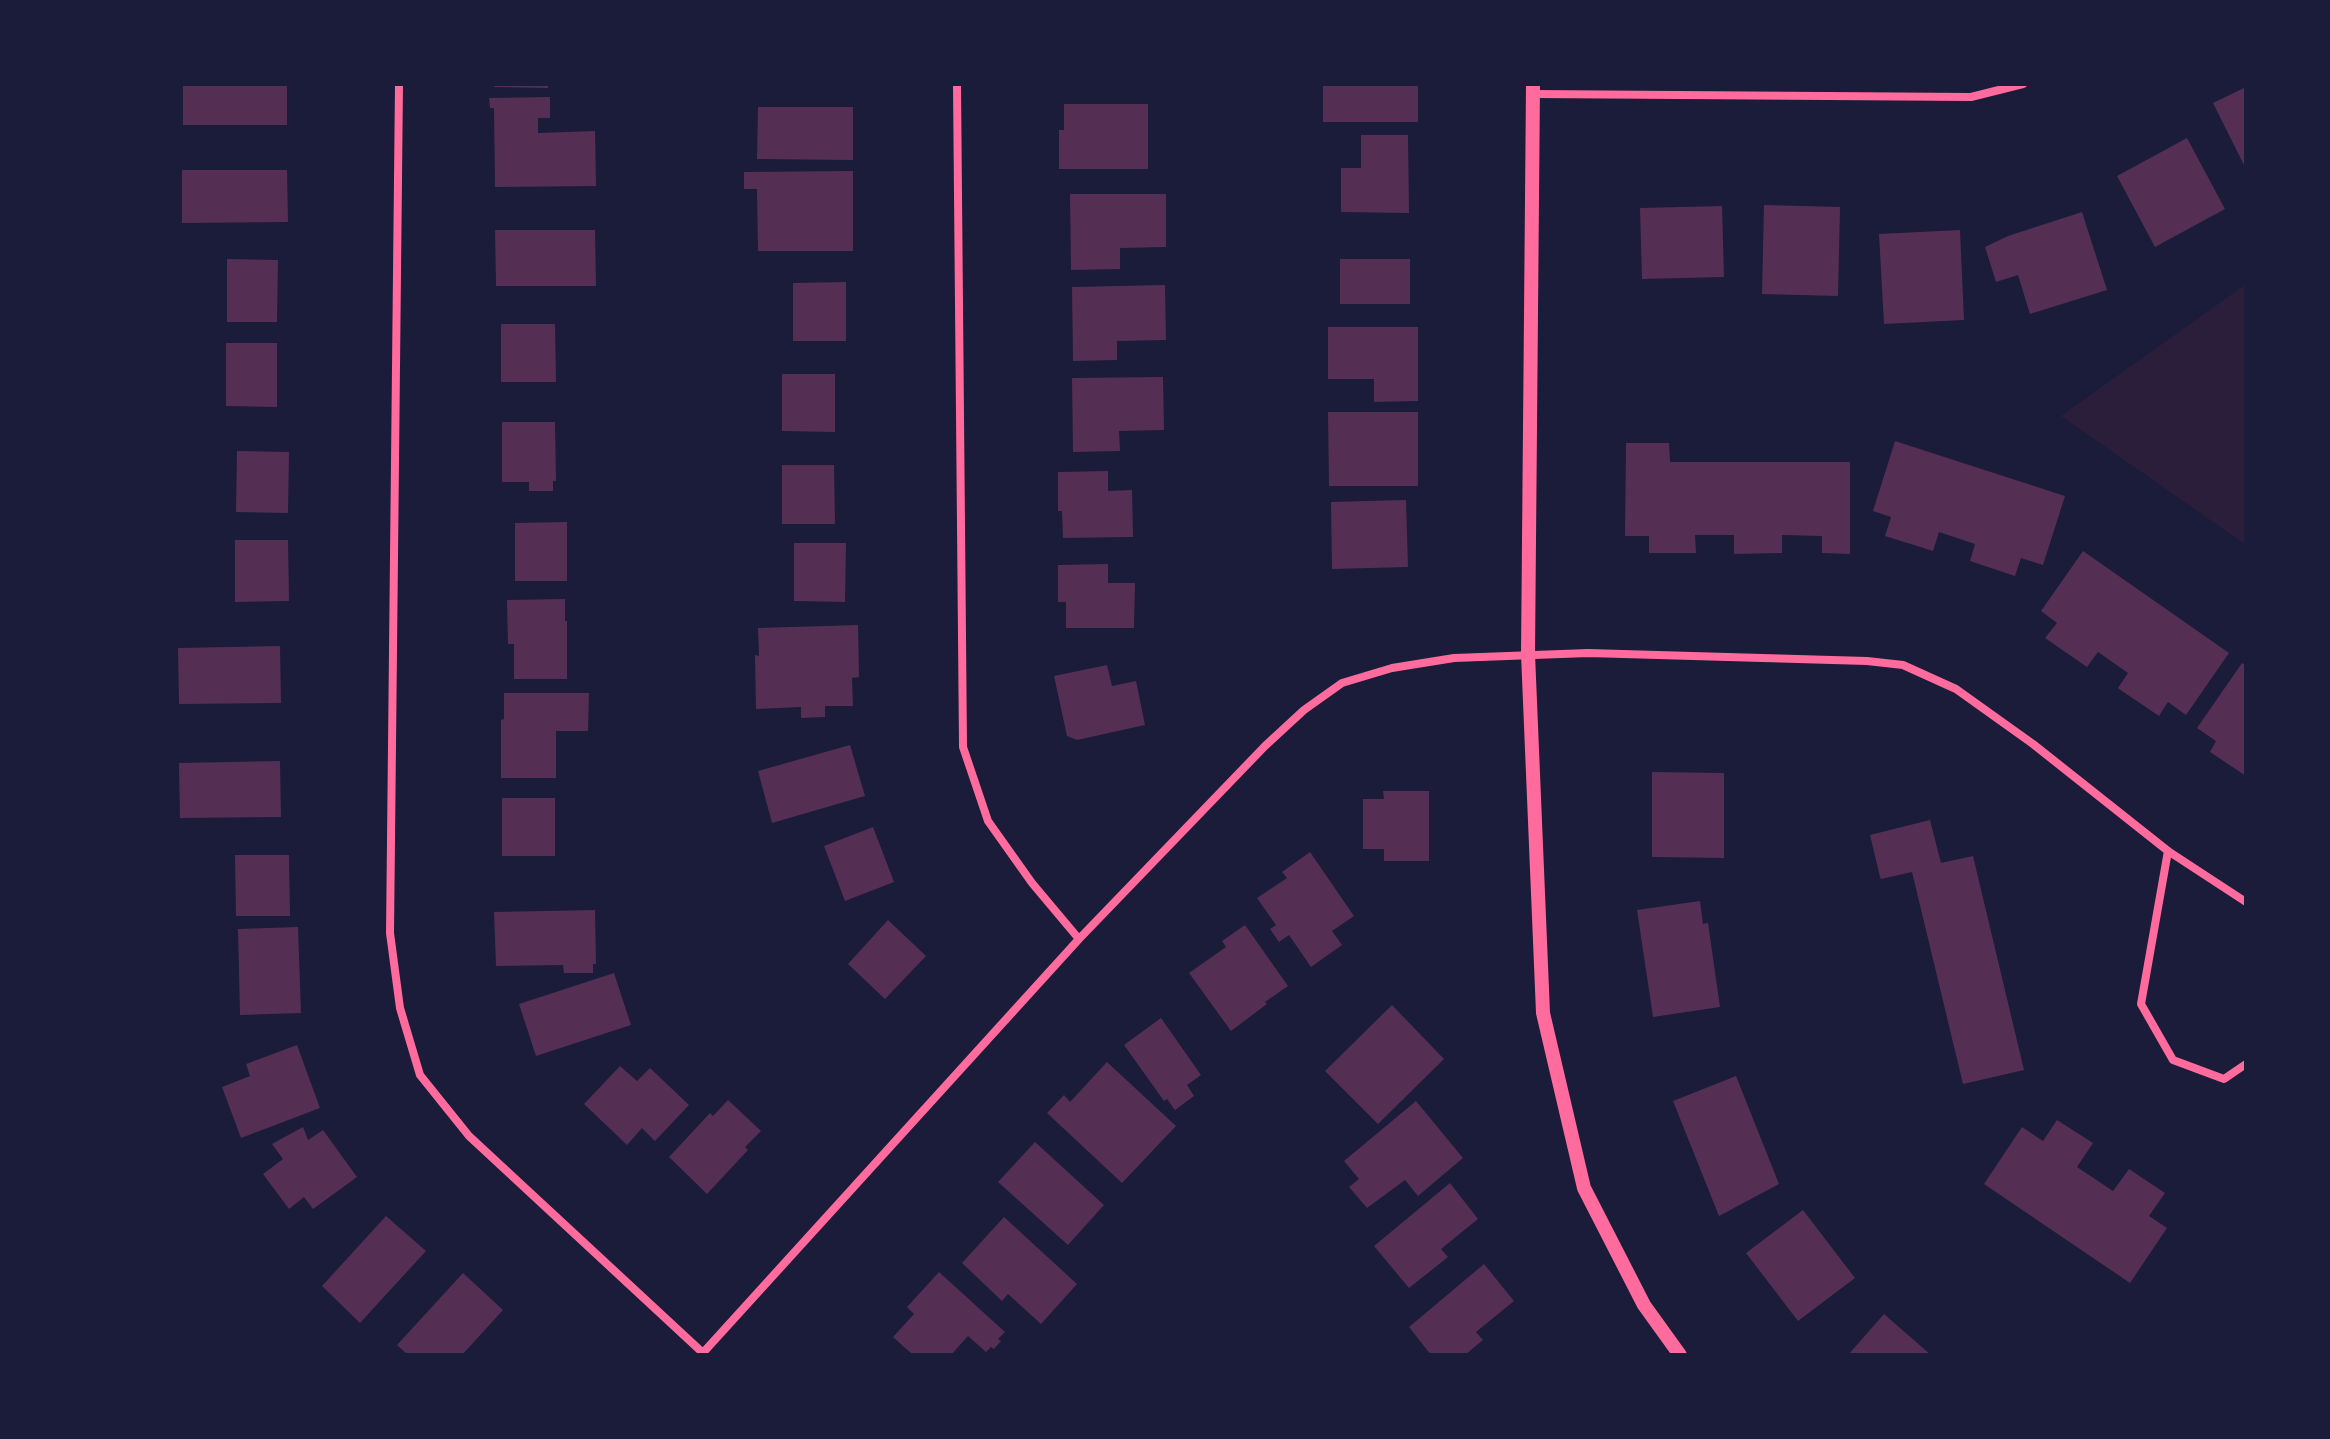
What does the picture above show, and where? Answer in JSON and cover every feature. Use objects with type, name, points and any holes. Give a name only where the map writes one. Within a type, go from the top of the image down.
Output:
[{"type":"street","points":[[399,84],[390,933],[400,1008],[420,1075],[469,1136],[702,1354],[1079,939],[1265,746],[1304,710],[1342,683],[1392,668],[1454,658],[1528,654],[1867,661],[1903,665],[1956,689],[2033,744],[2168,851],[2246,902]]},
{"type":"street","points":[[957,84],[963,747],[988,821],[1032,883],[1079,939]]},
{"type":"street","points":[[1680,1355],[1644,1305],[1584,1188],[1543,1013],[1528,654],[1533,89],[1971,97],[2023,84]]},
{"type":"street","points":[[2168,851],[2141,1004],[2173,1060],[2224,1079],[2246,1064]]},
{"type":"shaded area","points":[[2246,284],[2246,545],[2061,416]]},
{"type":"building","points":[[183,84],[287,84],[287,125],[183,125]]},
{"type":"building","points":[[494,84],[548,84],[548,88],[494,87]]},
{"type":"building","points":[[1323,84],[1418,84],[1418,122],[1323,122]]},
{"type":"building","points":[[2246,87],[2246,169],[2213,103]]},
{"type":"building","points":[[550,97],[550,118],[538,118],[538,133],[595,131],[596,186],[495,187],[494,108],[490,108],[489,98]]},
{"type":"building","points":[[1064,104],[1148,104],[1148,169],[1059,169],[1059,130],[1064,130]]},
{"type":"building","points":[[758,107],[853,107],[853,160],[757,159]]},
{"type":"building","points":[[1361,135],[1408,135],[1409,213],[1341,212],[1341,168],[1361,168]]},
{"type":"building","points":[[2187,138],[2225,209],[2155,247],[2117,176]]},
{"type":"building","points":[[182,170],[287,170],[288,222],[182,223]]},
{"type":"building","points":[[853,171],[853,251],[758,251],[757,189],[744,189],[744,172]]},
{"type":"building","points":[[1070,194],[1166,194],[1166,247],[1120,248],[1120,269],[1071,270]]},
{"type":"building","points":[[1764,205],[1840,207],[1838,296],[1762,294]]},
{"type":"building","points":[[1722,206],[1724,277],[1642,279],[1640,208]]},
{"type":"building","points":[[2082,212],[2107,290],[2030,314],[2018,275],[1996,282],[1985,247],[2008,236]]},
{"type":"building","points":[[495,230],[595,230],[596,286],[496,286]]},
{"type":"building","points":[[1960,230],[1964,320],[1884,324],[1879,234]]},
{"type":"building","points":[[227,259],[278,260],[277,322],[227,322]]},
{"type":"building","points":[[1340,259],[1410,259],[1410,304],[1340,304]]},
{"type":"building","points":[[846,282],[846,341],[793,341],[793,283]]},
{"type":"building","points":[[1165,285],[1166,340],[1117,341],[1117,360],[1073,361],[1072,287]]},
{"type":"building","points":[[501,324],[555,324],[556,382],[501,382]]},
{"type":"building","points":[[1328,327],[1418,327],[1418,401],[1374,402],[1374,379],[1328,379]]},
{"type":"building","points":[[226,343],[277,343],[277,407],[226,406]]},
{"type":"building","points":[[782,374],[835,374],[835,432],[782,431]]},
{"type":"building","points":[[1163,377],[1164,430],[1119,431],[1120,451],[1073,452],[1072,378]]},
{"type":"building","points":[[1328,412],[1418,412],[1418,486],[1329,486]]},
{"type":"building","points":[[502,422],[555,422],[556,481],[553,481],[553,491],[529,491],[529,482],[502,482]]},
{"type":"building","points":[[1895,441],[2065,496],[2043,565],[2021,558],[2015,576],[1970,561],[1975,544],[1939,532],[1933,551],[1885,536],[1891,517],[1873,511]]},
{"type":"building","points":[[1626,443],[1669,443],[1670,462],[1850,462],[1850,554],[1822,553],[1822,536],[1782,535],[1782,553],[1734,554],[1734,535],[1695,535],[1696,553],[1649,553],[1649,536],[1625,536]]},
{"type":"building","points":[[237,451],[289,452],[288,513],[236,512]]},
{"type":"building","points":[[782,465],[834,465],[835,524],[782,524]]},
{"type":"building","points":[[1108,471],[1108,491],[1132,490],[1133,537],[1063,538],[1062,511],[1058,511],[1058,472]]},
{"type":"building","points":[[1406,500],[1408,567],[1332,569],[1331,502]]},
{"type":"building","points":[[567,522],[567,581],[515,581],[515,523]]},
{"type":"building","points":[[235,540],[288,540],[289,601],[235,602]]},
{"type":"building","points":[[794,543],[846,543],[845,602],[794,601]]},
{"type":"building","points":[[2083,551],[2229,653],[2186,715],[2168,702],[2159,716],[2118,688],[2128,673],[2098,652],[2087,667],[2045,638],[2057,623],[2041,611]]},
{"type":"building","points":[[1108,564],[1108,583],[1135,583],[1134,628],[1066,628],[1066,602],[1058,602],[1058,565]]},
{"type":"building","points":[[565,599],[567,679],[514,679],[514,644],[508,644],[507,600]]},
{"type":"building","points":[[858,625],[859,677],[852,678],[853,706],[825,706],[825,717],[801,718],[801,707],[756,709],[758,628]]},
{"type":"building","points":[[280,646],[281,703],[179,704],[178,648]]},
{"type":"building","points":[[2242,663],[2246,665],[2246,776],[2210,752],[2216,741],[2197,728]]},
{"type":"building","points":[[1107,665],[1112,686],[1136,681],[1145,725],[1077,740],[1067,736],[1054,676]]},
{"type":"building","points":[[504,693],[589,693],[588,731],[556,731],[556,778],[501,778]]},
{"type":"building","points":[[850,745],[865,796],[772,823],[758,771]]},
{"type":"building","points":[[280,761],[281,817],[180,818],[179,763]]},
{"type":"building","points":[[1652,772],[1724,773],[1724,858],[1652,857]]},
{"type":"building","points":[[1383,791],[1429,791],[1429,861],[1384,861],[1384,849],[1363,849],[1363,799],[1384,799]]},
{"type":"building","points":[[502,798],[555,798],[555,856],[502,856]]},
{"type":"building","points":[[1930,820],[1941,863],[1973,856],[2024,1070],[1963,1084],[1912,872],[1880,877],[1870,835]]},
{"type":"building","points":[[873,827],[894,882],[845,901],[824,846]]},
{"type":"building","points":[[1310,852],[1354,916],[1332,931],[1342,945],[1311,967],[1289,935],[1279,942],[1270,929],[1276,925],[1257,898],[1287,878],[1282,872]]},
{"type":"building","points":[[235,855],[289,855],[290,916],[236,916]]},
{"type":"building","points":[[1700,901],[1703,924],[1708,923],[1720,1007],[1653,1017],[1637,910]]},
{"type":"building","points":[[595,910],[596,964],[593,964],[593,973],[564,973],[563,965],[496,966],[494,912]]},
{"type":"building","points":[[888,920],[926,956],[885,999],[848,964]]},
{"type":"building","points":[[1245,925],[1288,986],[1231,1031],[1189,973],[1226,947],[1222,941]]},
{"type":"building","points":[[298,927],[301,1013],[240,1015],[238,929]]},
{"type":"building","points":[[614,973],[631,1025],[536,1056],[519,1004]]},
{"type":"building","points":[[1392,1005],[1444,1059],[1378,1124],[1325,1071]]},
{"type":"building","points":[[1161,1018],[1201,1075],[1187,1085],[1194,1096],[1175,1110],[1167,1099],[1164,1101],[1124,1045]]},
{"type":"building","points":[[297,1045],[320,1108],[241,1138],[222,1087],[250,1076],[246,1064]]},
{"type":"building","points":[[1107,1062],[1176,1126],[1122,1183],[1047,1113],[1064,1095],[1070,1102]]},
{"type":"building","points":[[620,1066],[637,1081],[650,1068],[689,1105],[655,1141],[642,1128],[627,1145],[584,1104]]},
{"type":"building","points":[[1736,1076],[1779,1184],[1719,1216],[1673,1101]]},
{"type":"building","points":[[728,1100],[761,1131],[745,1147],[748,1150],[707,1194],[669,1157],[710,1113],[713,1116]]},
{"type":"building","points":[[1416,1101],[1463,1158],[1418,1196],[1405,1180],[1367,1208],[1349,1187],[1359,1179],[1344,1161]]},
{"type":"building","points":[[2057,1120],[2093,1143],[2077,1167],[2113,1191],[2129,1169],[2165,1193],[2149,1216],[2167,1228],[2130,1283],[1984,1184],[2022,1127],[2043,1141]]},
{"type":"building","points":[[303,1127],[308,1140],[323,1130],[357,1177],[313,1209],[304,1197],[289,1209],[263,1174],[283,1159],[272,1144]]},
{"type":"building","points":[[1035,1142],[1104,1205],[1068,1245],[998,1182]]},
{"type":"building","points":[[1450,1183],[1478,1219],[1441,1249],[1448,1257],[1409,1288],[1374,1246]]},
{"type":"building","points":[[1803,1210],[1855,1278],[1798,1321],[1746,1253]]},
{"type":"building","points":[[386,1216],[426,1251],[360,1323],[322,1286]]},
{"type":"building","points":[[1004,1217],[1077,1284],[1041,1324],[1008,1294],[1002,1301],[962,1263]]},
{"type":"building","points":[[1484,1264],[1514,1301],[1476,1332],[1483,1340],[1465,1355],[1431,1355],[1409,1327]]},
{"type":"building","points":[[939,1272],[1005,1332],[994,1349],[991,1347],[986,1352],[968,1336],[951,1355],[913,1355],[893,1337],[914,1314],[907,1307]]},
{"type":"building","points":[[463,1273],[503,1310],[462,1355],[408,1355],[397,1345]]},
{"type":"building","points":[[1884,1314],[1931,1355],[1848,1355]]}]
